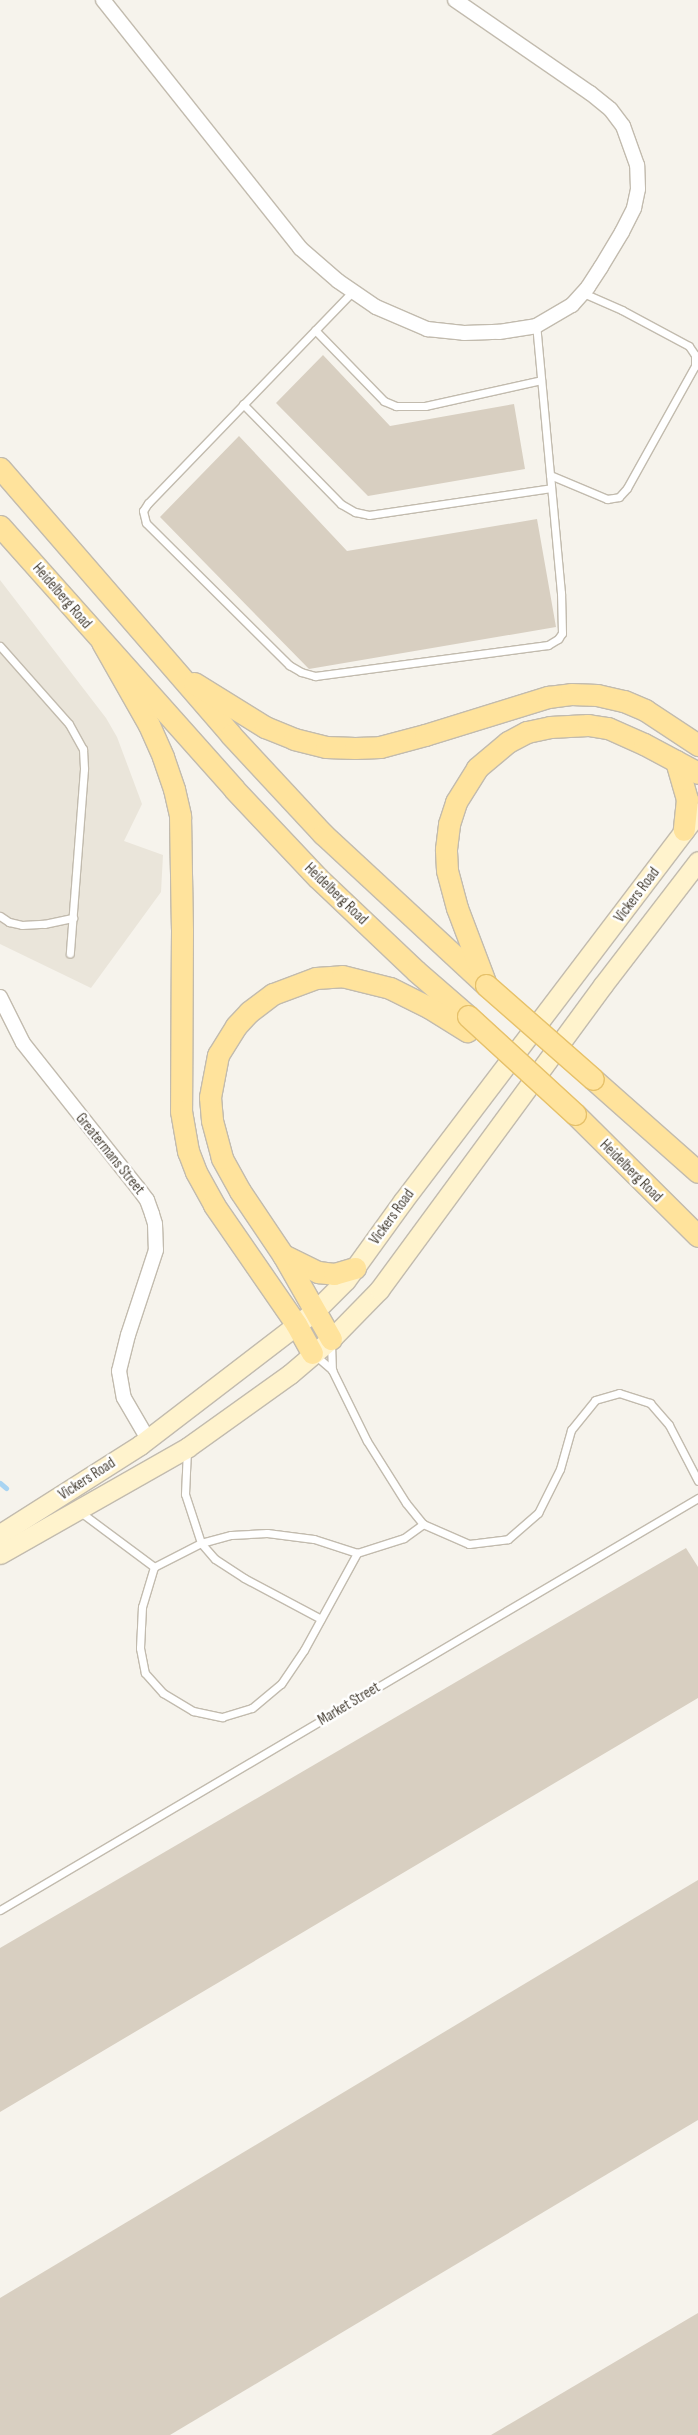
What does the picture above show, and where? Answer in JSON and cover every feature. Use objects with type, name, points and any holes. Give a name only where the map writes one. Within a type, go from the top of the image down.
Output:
[{"type":"main road","points":[[0,468],[173,670],[323,834],[486,985],[698,1172]]},
{"type":"main road","name":"Heidelberg Road","points":[[0,526],[102,642],[318,878],[416,971],[468,1024],[575,1114],[698,1236]]},
{"type":"main road","points":[[102,642],[149,725],[174,789],[180,816],[182,921],[181,1111],[188,1151],[196,1172],[214,1205],[296,1324],[312,1353]]},
{"type":"main road","points":[[173,670],[265,727],[294,739],[326,747],[380,747],[548,697],[572,694],[597,695],[624,701],[669,726],[698,745]]},
{"type":"main road","points":[[486,985],[457,908],[446,863],[448,824],[456,802],[477,768],[508,742],[527,732],[570,724],[588,724],[608,728],[644,744],[698,773]]},
{"type":"main road","points":[[669,726],[698,733]]},
{"type":"main road","points":[[676,761],[687,799],[684,830]]},
{"type":"main road","name":"Vickers Road","points":[[0,1534],[148,1439],[316,1310],[346,1280],[403,1200],[698,812]]},
{"type":"main road","name":"Vickers Road","points":[[0,1554],[188,1447],[290,1374],[312,1353],[331,1339],[379,1290],[603,985],[698,861]]},
{"type":"main road","points":[[331,1339],[283,1254],[240,1191],[222,1158],[212,1120],[210,1097],[216,1064],[224,1043],[249,1012],[273,994],[292,985],[316,978],[342,976],[390,988],[468,1024]]},
{"type":"main road","points":[[283,1254],[318,1272],[334,1274],[355,1268]]},
{"type":"street","points":[[104,0],[300,248],[353,291],[376,307],[427,330],[464,333],[498,332],[536,326],[572,305],[583,293],[622,232],[634,208],[638,189],[637,165],[623,126],[610,109],[590,93],[455,0]]},
{"type":"street","name":"Greatermans Street","points":[[0,997],[22,1042],[147,1200],[152,1214],[155,1224],[156,1250],[128,1335],[119,1372],[124,1398],[148,1439]]},
{"type":"lane","points":[[353,291],[142,511],[146,523],[288,665],[300,672],[314,676],[548,645],[558,640],[562,633],[561,593],[536,326]]},
{"type":"lane","points":[[550,476],[607,499],[619,497],[627,488],[694,366],[695,355],[689,346],[622,310],[583,293]]},
{"type":"lane","points":[[315,330],[384,401],[396,406],[425,406],[542,380]]},
{"type":"lane","points":[[243,404],[342,504],[356,512],[369,515],[551,488]]},
{"type":"lane","points":[[0,646],[69,724],[83,750],[84,769],[70,953]]},
{"type":"lane","points":[[0,916],[8,922],[22,924],[44,924],[73,918]]},
{"type":"lane","points":[[331,1339],[332,1370]]},
{"type":"lane","points":[[312,1353],[332,1370],[367,1442],[406,1504],[423,1524],[469,1544],[508,1539],[538,1513],[560,1469],[571,1430],[595,1400],[619,1393],[650,1403],[669,1424],[698,1481]]},
{"type":"lane","points":[[188,1447],[184,1471],[185,1494],[201,1543],[215,1559],[244,1578],[321,1619]]},
{"type":"lane","name":"Market Street","points":[[0,1910],[698,1498]]},
{"type":"lane","points":[[78,1510],[154,1567]]},
{"type":"lane","points":[[358,1553],[321,1619],[281,1684],[252,1708],[222,1717],[193,1711],[163,1693],[145,1673],[140,1648],[142,1607],[154,1567],[201,1543],[231,1535],[267,1533],[314,1539],[358,1553],[404,1538],[423,1524]]},
{"type":"shaded area","points":[[0,580],[106,718],[117,737],[142,804],[124,841],[163,855],[161,892],[91,988],[0,944]]},
{"type":"building","points":[[323,355],[390,426],[514,404],[525,469],[368,496],[276,403]]},
{"type":"building","points":[[239,436],[347,551],[537,519],[556,627],[309,669],[160,517]]},
{"type":"building","points":[[686,1548],[698,1567],[698,1698],[0,2112],[0,1948]]},
{"type":"building","points":[[698,1880],[698,2120],[170,2435],[0,2435],[0,2298]]},
{"type":"building","points":[[698,2313],[698,2435],[491,2435]]},
{"type":"waterway","points":[[0,1483],[6,1488]]}]
